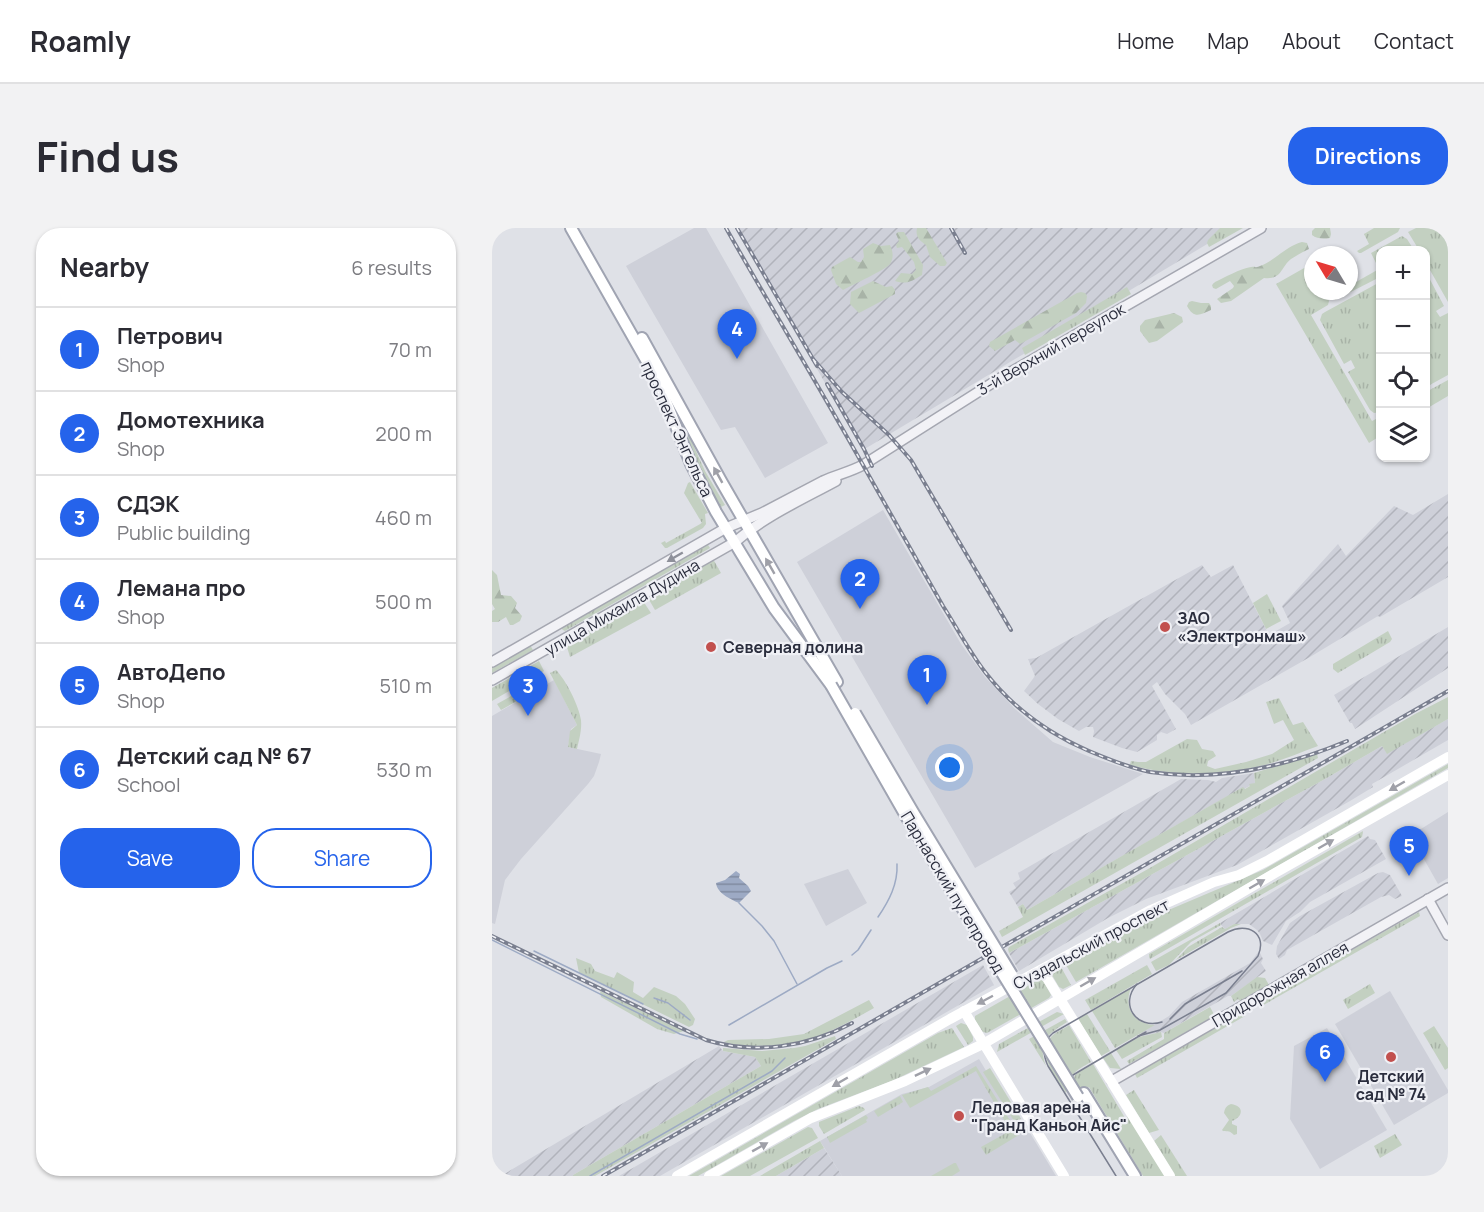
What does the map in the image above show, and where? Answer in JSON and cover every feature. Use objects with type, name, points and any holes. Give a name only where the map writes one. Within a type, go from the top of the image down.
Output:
[{"type":"main road","name":"проспект Энгельса","points":[[571,228],[658,381],[690,464],[702,487],[774,608],[834,683]]},
{"type":"main road","name":"проспект Энгельса","points":[[579,228],[665,377],[834,683]]},
{"type":"main road","name":"Парнасский путепровод","points":[[834,683],[906,816],[1081,1095]]},
{"type":"main road","name":"Суздальский проспект","points":[[677,1176],[964,1011],[1151,910],[1214,882],[1239,875],[1267,861],[1448,757]]},
{"type":"main road","name":"Суздальский проспект","points":[[709,1176],[811,1118],[905,1081],[983,1044],[1275,873],[1448,775]]},
{"type":"main road","points":[[1042,970],[1170,1176]]},
{"type":"main road","points":[[964,1011],[1064,1176]]},
{"type":"main road","points":[[1081,1095],[1127,1176]]},
{"type":"main road","points":[[1081,1095],[1135,1176]]},
{"type":"street","name":"3-й Верхний переулок","points":[[747,525],[765,519],[836,481],[997,380],[1261,228]]},
{"type":"street","name":"улица Михаила Дудина","points":[[492,662],[726,528],[747,525]]},
{"type":"street","name":"улица Михаила Дудина","points":[[492,680],[735,542],[747,525]]},
{"type":"street","name":"Придорожная аллея","points":[[1112,1081],[1448,888]]},
{"type":"street","points":[[1428,899],[1448,935]]},
{"type":"shaded area","points":[[694,228],[706,228],[828,443],[765,478],[735,427],[721,430],[626,266]]},
{"type":"shaded area","points":[[737,228],[1234,228],[863,450]]},
{"type":"shaded area","points":[[1448,494],[1448,577],[1191,725],[1185,714],[1165,694],[1157,682],[1152,686],[1176,729],[1167,734],[1161,732],[1157,735],[1157,740],[1137,752],[1093,737],[1093,727],[1086,727],[1079,731],[1058,719],[1024,691],[1035,676],[1028,659],[1036,658],[1202,565],[1211,577],[1233,565],[1269,635],[1290,623],[1282,606],[1338,544],[1346,556],[1394,506],[1413,515]]},
{"type":"shaded area","points":[[883,510],[961,644],[985,677],[1014,708],[1053,742],[1143,774],[975,868],[797,562]]},
{"type":"shaded area","points":[[1448,627],[1448,668],[1355,729],[1334,695]]},
{"type":"shaded area","points":[[554,680],[577,725],[571,729],[568,747],[601,754],[594,776],[588,784],[505,880],[495,924],[492,923],[492,716]]},
{"type":"shaded area","points":[[1448,719],[1448,740],[1372,784],[1373,787],[1350,801],[1237,865],[1146,899],[1108,918],[1019,971],[1009,953],[1382,746],[1387,753]]},
{"type":"shaded area","points":[[1254,773],[1255,783],[1242,788],[1027,910],[1023,904],[1018,907],[1009,892],[1016,888],[1013,883],[1020,879],[1018,873],[1181,779],[1216,782],[1222,778]]},
{"type":"shaded area","points":[[1448,812],[1448,878],[1438,884],[1416,845],[1419,843],[1413,834]]},
{"type":"shaded area","points":[[1368,836],[1375,840],[1386,859],[1310,902],[1286,921],[1272,945],[1263,941],[1257,930],[1249,924],[1234,924],[1225,929],[1220,923]]},
{"type":"shaded area","points":[[848,869],[867,903],[826,926],[804,884]]},
{"type":"shaded area","points":[[1383,872],[1390,875],[1402,896],[1395,899],[1389,895],[1381,897],[1287,950],[1285,955],[1279,959],[1276,954],[1277,946],[1290,923]]},
{"type":"shaded area","points":[[1259,951],[1263,959],[1261,963],[1266,971],[1231,996],[1164,1033],[1139,1037],[1138,1035],[1169,1016],[1182,1002],[1250,963]]},
{"type":"shaded area","points":[[983,965],[994,985],[660,1176],[619,1176]]},
{"type":"shaded area","name":"Детский сад № 74","points":[[1390,991],[1448,1090],[1448,1093],[1394,1125],[1335,1024]]},
{"type":"shaded area","points":[[1327,1028],[1387,1130],[1320,1169],[1290,1119],[1294,1046]]},
{"type":"shaded area","points":[[719,1046],[723,1051],[755,1057],[761,1066],[573,1176],[501,1176]]},
{"type":"shaded area","points":[[979,1059],[1014,1117],[1027,1128],[1056,1176],[842,1176],[820,1141],[902,1094],[929,1087]]},
{"type":"shaded area","points":[[824,1148],[842,1176],[776,1176]]},
{"type":"green space","points":[[917,228],[926,228],[947,263],[945,266],[940,266],[930,257],[926,245],[917,236]]},
{"type":"green space","points":[[1220,228],[1243,228],[1209,247],[1208,240]]},
{"type":"green space","points":[[1315,228],[1330,228],[1330,238],[1312,235]]},
{"type":"green space","points":[[1374,228],[1400,228],[1398,232],[1359,253],[1358,250],[1369,244],[1364,234]]},
{"type":"green space","points":[[1416,228],[1440,228],[1448,241],[1448,302],[1430,270],[1430,246],[1417,246],[1408,232]]},
{"type":"green space","points":[[904,232],[923,265],[922,275],[912,281],[895,281],[901,273],[912,274],[916,270],[914,262],[902,247],[897,248],[899,241],[896,234]]},
{"type":"green space","points":[[1402,236],[1411,246],[1384,246]]},
{"type":"green space","points":[[1302,242],[1307,243],[1308,246],[1304,246],[1304,252],[1287,262],[1278,275],[1264,278],[1231,301],[1221,303],[1217,299],[1234,286],[1230,281],[1216,289],[1212,285],[1215,282],[1242,269],[1266,263]]},
{"type":"green space","points":[[873,243],[881,246],[890,245],[893,254],[890,264],[843,290],[836,284],[832,267],[850,257],[861,262],[864,257],[863,249]]},
{"type":"green space","points":[[1376,250],[1376,263],[1371,253]]},
{"type":"green space","points":[[1304,268],[1304,300],[1329,300],[1328,305],[1311,315],[1372,421],[1376,419],[1376,439],[1369,443],[1276,284]]},
{"type":"green space","points":[[1376,271],[1376,279],[1358,288],[1358,281]]},
{"type":"green space","points":[[1430,280],[1444,306],[1436,311],[1440,317],[1448,313],[1448,375],[1430,385]]},
{"type":"green space","points":[[873,281],[886,287],[892,286],[895,294],[859,313],[850,304],[851,292]]},
{"type":"green space","points":[[1376,284],[1376,413],[1374,413],[1348,372],[1355,368],[1351,360],[1344,364],[1320,320],[1322,314],[1347,300],[1358,300],[1358,294]]},
{"type":"green space","points":[[1127,287],[1131,294],[1025,355],[1022,348]]},
{"type":"green space","points":[[1081,292],[1087,296],[1086,303],[1076,313],[1020,344],[1015,340],[995,351],[989,346],[990,342]]},
{"type":"green space","points":[[1192,301],[1209,303],[1211,310],[1200,314],[1192,313],[1187,306]]},
{"type":"green space","points":[[1174,313],[1182,317],[1183,322],[1157,341],[1149,343],[1140,331],[1140,326],[1145,320]]},
{"type":"green space","points":[[1448,380],[1448,396],[1430,407],[1430,390]]},
{"type":"green space","points":[[676,407],[705,471],[725,505],[721,507],[701,473],[674,408]]},
{"type":"green space","points":[[690,482],[708,513],[705,514],[706,524],[703,528],[665,548],[661,543],[665,541],[666,543],[702,523],[684,493]]},
{"type":"green space","points":[[707,543],[710,548],[565,631],[561,628],[562,626]]},
{"type":"green space","points":[[713,559],[721,573],[655,610],[648,598],[649,595]]},
{"type":"green space","points":[[492,570],[497,575],[501,595],[511,596],[517,603],[515,608],[522,616],[520,621],[513,625],[510,625],[506,617],[498,622],[492,622],[492,611],[495,609],[492,604]]},
{"type":"green space","points":[[1267,594],[1281,621],[1266,629],[1253,603]]},
{"type":"green space","points":[[641,600],[651,613],[570,657],[567,647],[571,640]]},
{"type":"green space","points":[[1388,631],[1392,639],[1390,642],[1338,673],[1333,669],[1333,664]]},
{"type":"green space","points":[[530,645],[533,650],[492,673],[492,667]]},
{"type":"green space","points":[[539,661],[544,671],[492,701],[492,688]]},
{"type":"green space","points":[[556,670],[568,687],[580,714],[581,727],[577,749],[568,747],[570,731],[577,725],[550,673]]},
{"type":"green space","points":[[543,678],[546,685],[501,710],[497,704]]},
{"type":"green space","points":[[1448,697],[1448,719],[1387,754],[1382,746],[1009,953],[1009,947]]},
{"type":"green space","points":[[1279,698],[1293,725],[1303,722],[1318,746],[1264,765],[1217,773],[1173,773],[1130,765],[1131,761],[1146,762],[1187,739],[1197,740],[1202,749],[1213,751],[1216,756],[1208,761],[1207,766],[1215,769],[1272,754],[1294,740],[1283,720],[1274,724],[1266,702]]},
{"type":"green space","points":[[1317,754],[1318,758],[1002,937],[999,931],[1023,917],[1018,907],[1023,904],[1027,910],[1243,787],[1245,789],[1250,786],[1249,784],[1255,783],[1254,773]]},
{"type":"green space","points":[[1448,764],[1448,768],[1076,982],[1066,965],[1152,917],[1263,870]]},
{"type":"green space","points":[[1363,831],[1362,837],[1150,959],[1149,954]]},
{"type":"green space","points":[[1419,912],[1420,916],[1260,1007],[1258,1003]]},
{"type":"green space","points":[[1220,923],[1221,925],[1191,942],[1169,965],[1156,971],[1151,962]]},
{"type":"green space","points":[[1234,924],[1241,924],[1176,960],[1188,947],[1222,927],[1225,929]]},
{"type":"green space","points":[[576,958],[591,964],[595,971],[614,978],[617,972],[634,982],[633,992],[643,998],[654,987],[676,996],[685,1004],[695,1019],[693,1025],[689,1027],[579,973]]},
{"type":"green space","points":[[1147,965],[1152,974],[1091,1010],[1085,1000]]},
{"type":"green space","points":[[1061,967],[1071,985],[1063,989],[1059,987],[1052,975]]},
{"type":"green space","points":[[1257,977],[1265,978],[1269,985],[1234,1002],[1231,996]]},
{"type":"green space","points":[[1038,980],[1043,980],[1051,995],[1049,998],[987,1033],[983,1032],[975,1016]]},
{"type":"green space","points":[[1370,984],[1375,993],[1348,1009],[1343,1000]]},
{"type":"green space","points":[[1131,988],[1128,1002],[1132,1014],[1141,1022],[1155,1025],[1115,1048],[1092,1011]]},
{"type":"green space","points":[[600,991],[684,1031],[674,1034],[657,1029],[601,997]]},
{"type":"green space","points":[[869,1000],[874,1008],[811,1039],[767,1046],[724,1042],[804,1034]]},
{"type":"green space","points":[[1210,1007],[1215,1016],[1129,1064],[1127,1061],[1164,1039],[1164,1033]]},
{"type":"green space","points":[[1057,1012],[1064,1014],[997,1052],[999,1044]]},
{"type":"green space","points":[[1243,1012],[1245,1016],[1137,1078],[1135,1074]]},
{"type":"green space","points":[[1087,1014],[1110,1051],[1101,1056],[1078,1019]]},
{"type":"green space","points":[[1065,1019],[1067,1022],[1054,1030],[1046,1039],[1043,1050],[1046,1066],[1029,1039]]},
{"type":"green space","points":[[961,1023],[967,1025],[973,1037],[973,1041],[968,1045],[956,1026]]},
{"type":"green space","points":[[1069,1025],[1091,1062],[1074,1074],[1069,1081],[1066,1093],[1049,1065],[1045,1050],[1052,1036]]},
{"type":"green space","points":[[1434,1026],[1448,1048],[1448,1068],[1445,1070],[1423,1033]]},
{"type":"green space","points":[[952,1028],[964,1047],[894,1080],[818,1109],[698,1176],[689,1176],[938,1033]]},
{"type":"green space","points":[[1161,1032],[1162,1037],[1122,1059],[1116,1050],[1139,1037]]},
{"type":"green space","points":[[835,1036],[836,1039],[595,1176],[573,1176],[761,1066],[755,1057],[723,1051],[723,1048],[762,1051],[794,1048]]},
{"type":"green space","points":[[1111,1053],[1121,1069],[1110,1068],[1103,1058]]},
{"type":"green space","points":[[1093,1064],[1125,1118],[1128,1116],[1165,1176],[1143,1176],[1089,1087],[1073,1096],[1073,1079]]},
{"type":"green space","points":[[976,1066],[1011,1122],[1007,1125],[976,1071],[910,1108],[902,1095],[928,1087],[931,1091]]},
{"type":"green space","points":[[990,1068],[1021,1119],[1016,1122],[983,1072]]},
{"type":"green space","points":[[1134,1090],[1159,1130],[1149,1133],[1126,1095]]},
{"type":"green space","points":[[900,1096],[903,1102],[878,1117],[874,1111]]},
{"type":"green space","points":[[1231,1104],[1239,1107],[1241,1112],[1232,1121],[1232,1124],[1237,1126],[1237,1134],[1234,1135],[1222,1130],[1229,1120],[1224,1113],[1225,1110]]},
{"type":"green space","points":[[859,1106],[865,1110],[824,1134],[819,1122]]},
{"type":"green space","points":[[866,1115],[867,1122],[830,1143],[827,1137]]},
{"type":"green space","points":[[808,1127],[812,1128],[818,1138],[750,1176],[721,1176]]},
{"type":"green space","points":[[1015,1128],[1019,1135],[986,1155],[981,1147]]},
{"type":"green space","points":[[1395,1134],[1402,1145],[1380,1158],[1374,1146]]},
{"type":"green space","points":[[1161,1135],[1187,1176],[1175,1176],[1154,1141]]},
{"type":"green space","points":[[820,1141],[824,1148],[776,1176],[760,1176]]},
{"type":"green space","points":[[954,1163],[960,1171],[952,1176],[931,1176]]},
{"type":"water","points":[[736,871],[751,891],[739,903],[721,893],[716,883],[725,880]]},
{"type":"waterway","points":[[878,917],[892,892],[897,864]]},
{"type":"waterway","points":[[739,903],[774,941],[797,984]]},
{"type":"waterway","points":[[852,955],[871,930]]},
{"type":"waterway","points":[[492,940],[680,1034],[697,1039]]},
{"type":"waterway","points":[[534,951],[643,1004]]},
{"type":"waterway","points":[[729,1025],[842,961]]},
{"type":"waterway","points":[[654,998],[668,1003],[690,1020]]},
{"type":"waterway","points":[[590,1176],[772,1071],[785,1058]]},
{"type":"tram line","points":[[1116,1176],[1048,1066],[1044,1052],[1047,1040],[1053,1033],[1228,932],[1242,928],[1258,936],[1260,941],[1258,956],[1226,993],[1160,1030],[1138,1036]]},
{"type":"tram line","points":[[1170,1019],[1185,1004],[1242,971]]},
{"type":"tram line","points":[[1137,984],[1130,1000],[1133,1014],[1145,1022],[1162,1022]]},
{"type":"tram line","points":[[1073,1099],[1069,1087],[1073,1075],[1146,1032]]},
{"type":"railway","points":[[726,228],[963,639],[985,672],[1019,708],[1046,728],[1089,751],[1142,770],[1175,775],[1250,770],[1299,758],[1347,741]]},
{"type":"railway","points":[[737,228],[817,366]]},
{"type":"railway","points":[[951,228],[965,253]]},
{"type":"railway","points":[[813,359],[842,392],[889,435],[911,460],[1011,630]]},
{"type":"railway","points":[[827,384],[872,466]]},
{"type":"railway","points":[[603,1176],[1448,691]]},
{"type":"railway","points":[[492,936],[706,1040],[725,1045],[762,1048],[799,1043],[818,1038],[852,1023]]},
{"type":"place","name":"Лемана про","points":[[737,359]]},
{"type":"place","name":"Домотехника","points":[[860,609]]},
{"type":"place","name":"ЗАО «Электронмаш»","points":[[1165,627]]},
{"type":"place","name":"Северная долина","points":[[711,647]]},
{"type":"place","name":"Петрович","points":[[927,705]]},
{"type":"place","name":"СДЭК","points":[[528,716]]},
{"type":"place","name":"АвтоДепо","points":[[1409,876]]},
{"type":"place","name":"Детский сад № 74","points":[[1391,1057]]},
{"type":"place","name":"Детский сад № 67","points":[[1325,1082]]},
{"type":"place","name":"Ледовая арена \"Гранд Каньон Айс\"","points":[[959,1116]]}]
